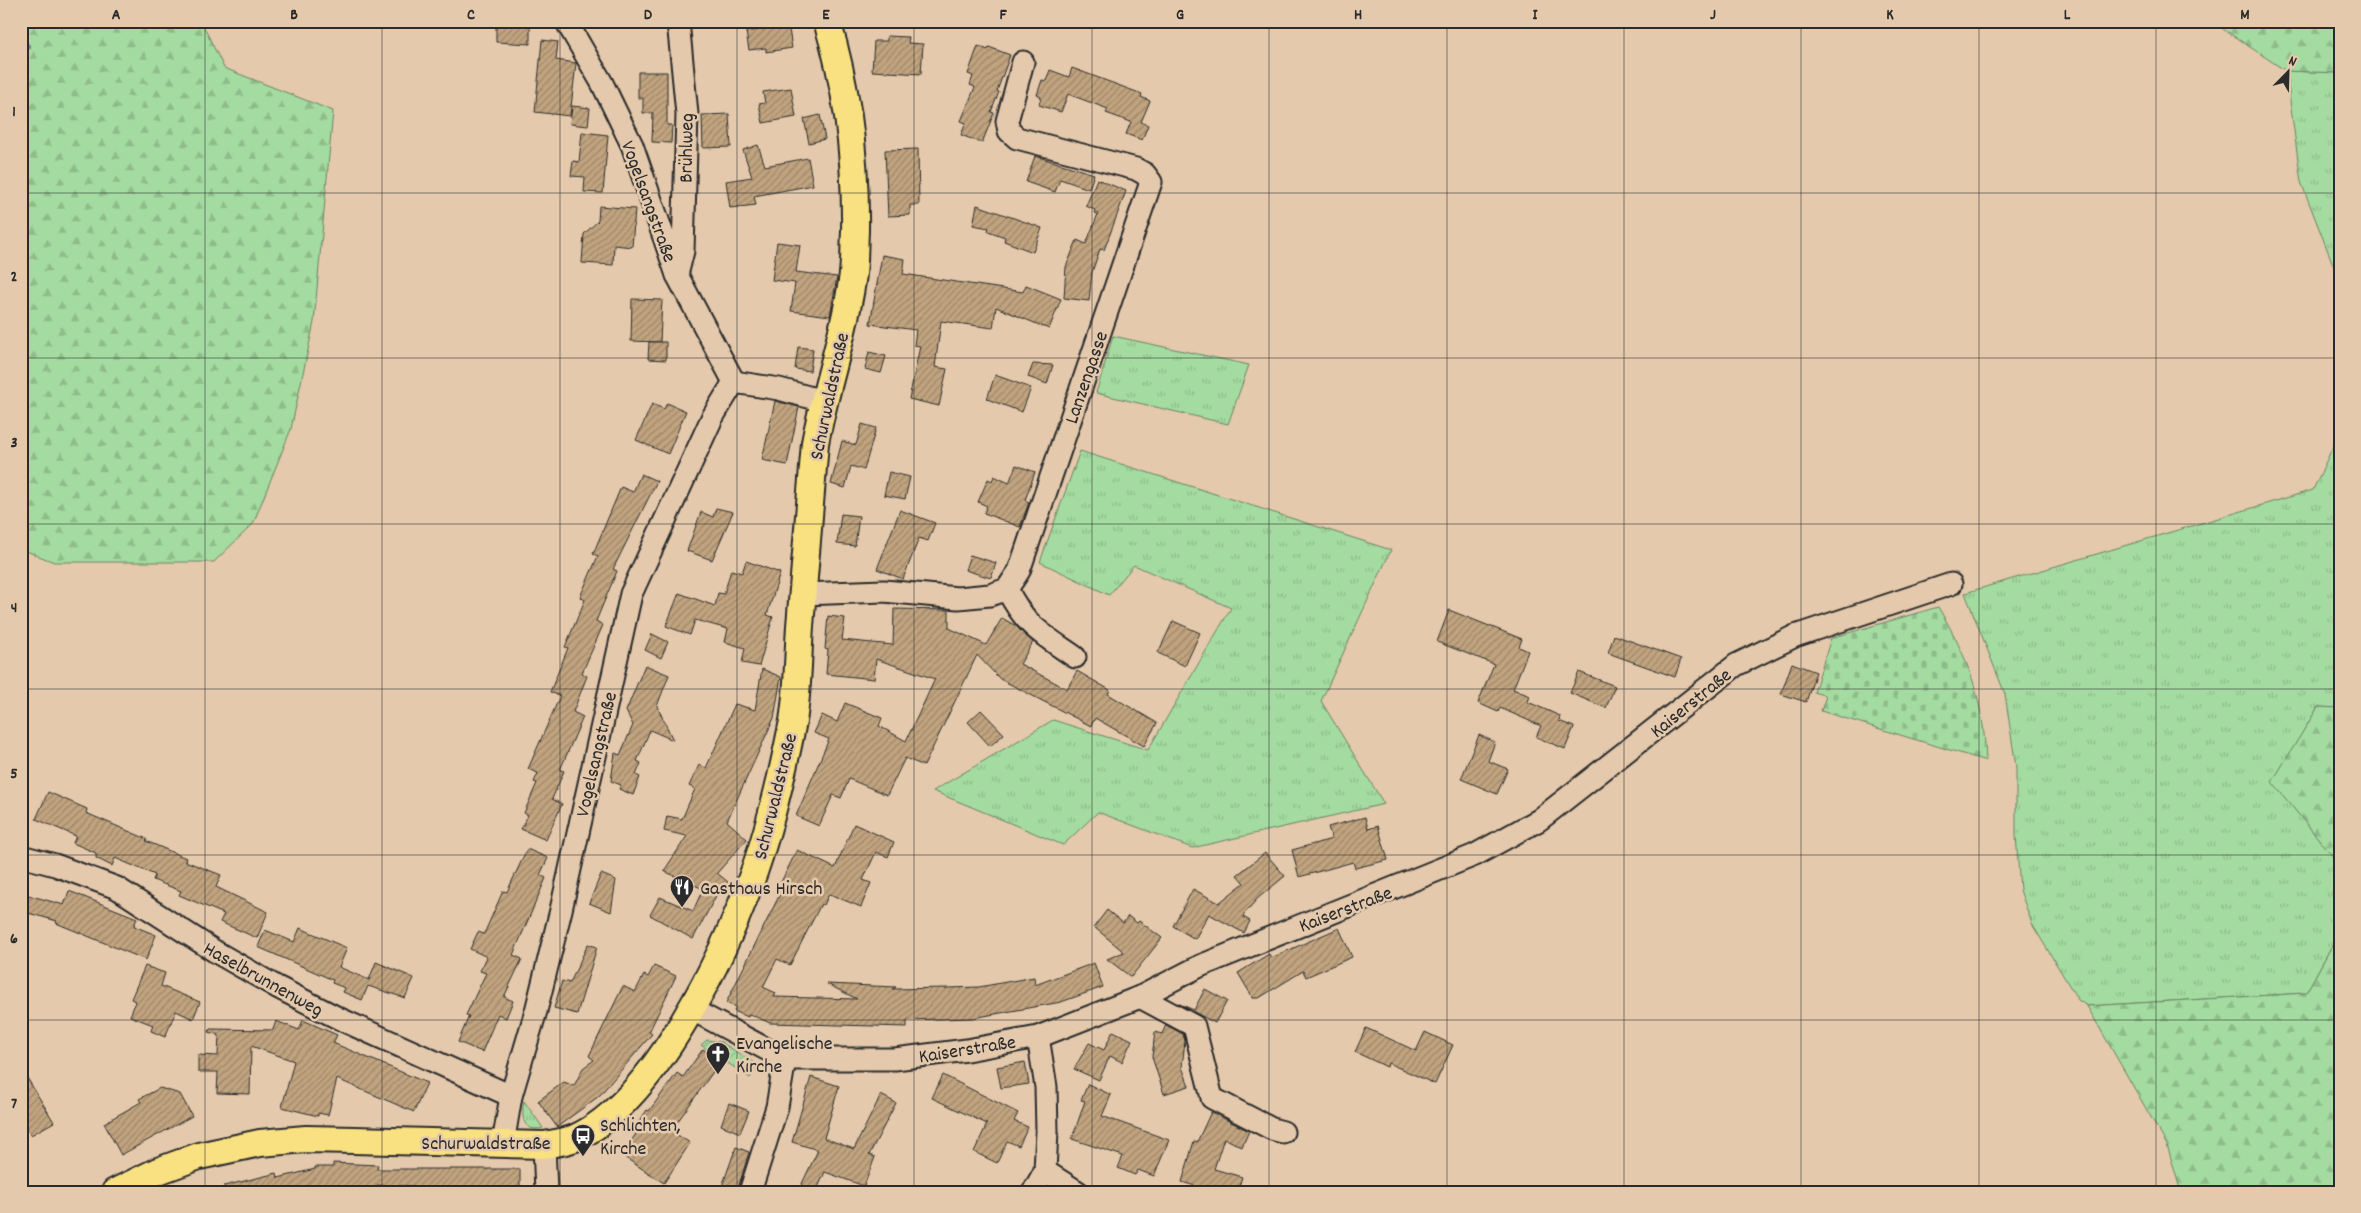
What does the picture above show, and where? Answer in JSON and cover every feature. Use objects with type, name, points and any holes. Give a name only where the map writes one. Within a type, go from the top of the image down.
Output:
[{"type":"main road","name":"Schurwaldstraße","points":[[114,1192],[158,1171],[199,1156],[260,1143],[325,1139],[544,1145],[576,1137],[617,1108],[639,1085],[661,1058],[691,1009],[726,937],[754,871],[779,787],[793,719],[815,444],[823,401],[853,278],[856,184],[852,142],[843,80],[827,21]]},
{"type":"street","name":"Vogelsangstraße","points":[[504,1144],[511,1096],[536,1011],[561,910],[631,594],[712,418],[734,382],[677,275],[632,145],[602,84],[566,21]]},
{"type":"street","name":"Brühlweg","points":[[677,275],[683,251],[687,114],[678,21]]},
{"type":"street","name":"Lanzengasse","points":[[1007,588],[1022,563],[1151,182],[1145,174],[1136,169],[1017,138],[1009,131],[1007,121],[1023,62]]},
{"type":"street","points":[[734,382],[779,389],[823,401]]},
{"type":"street","name":"Kaiserstraße","points":[[691,1009],[785,1058],[895,1059],[968,1050],[1038,1037],[1140,997],[1200,966],[1475,855],[1539,820],[1736,665],[1764,649],[1795,636],[1951,584]]},
{"type":"street","points":[[803,594],[884,590],[958,598],[990,595],[1007,588],[1016,607],[1030,625],[1074,657]]},
{"type":"street","name":"Haselbrunnenweg","points":[[21,856],[63,868],[117,888],[216,952],[277,987],[340,1020],[511,1096]]},
{"type":"street","points":[[1140,997],[1194,1026],[1212,1098],[1272,1129],[1283,1132]]},
{"type":"street","points":[[1033,1192],[1045,1171],[1048,1131],[1046,1087],[1038,1037]]},
{"type":"street","points":[[750,1192],[777,1107],[785,1058]]},
{"type":"street","points":[[544,1145],[546,1192]]},
{"type":"street","points":[[1045,1171],[1078,1192]]},
{"type":"green space","points":[[21,21],[201,21],[224,68],[333,111],[314,322],[291,429],[253,524],[214,562],[54,562],[21,549]]},
{"type":"green space","points":[[2211,21],[2340,21],[2340,73],[2286,71]]},
{"type":"green space","points":[[2286,71],[2340,73],[2340,291],[2336,272],[2301,182]]},
{"type":"green space","points":[[1113,336],[1249,365],[1228,424],[1096,393]]},
{"type":"green space","points":[[2340,431],[2340,708],[2318,707],[2273,782],[2340,865],[2340,931],[2306,993],[2087,1006],[2078,1000],[2032,924],[2020,890],[2016,835],[2016,767],[2005,694],[1965,593],[2313,490]]},
{"type":"green space","points":[[1080,451],[1391,550],[1321,701],[1384,804],[1192,848],[1098,812],[1063,845],[933,791],[1053,720],[1148,750],[1231,608],[1134,565],[1109,595],[1040,562]]},
{"type":"green space","points":[[1938,607],[1958,644],[1973,681],[1982,719],[1986,761],[1821,711],[1826,696],[1814,692],[1831,638]]},
{"type":"green space","points":[[2318,707],[2340,708],[2340,865],[2272,782]]},
{"type":"green space","points":[[2340,931],[2340,1192],[2181,1192],[2167,1145],[2087,1006],[2306,993]]},
{"type":"green space","points":[[707,1040],[721,1042],[759,1066],[750,1078],[701,1045]]},
{"type":"green space","points":[[524,1101],[543,1128],[531,1128],[524,1122]]},
{"type":"building","points":[[496,21],[530,21],[530,44],[496,42]]},
{"type":"building","points":[[788,23],[792,48],[766,52],[766,48],[749,50],[746,32],[764,29],[763,26]]},
{"type":"building","points":[[887,36],[909,37],[908,43],[923,44],[921,74],[872,71],[874,41],[887,41]]},
{"type":"building","points":[[542,40],[558,42],[556,60],[576,63],[570,116],[535,112]]},
{"type":"building","points":[[978,46],[988,50],[989,47],[1010,55],[991,112],[994,113],[982,143],[961,135],[966,123],[961,121],[975,87],[970,85],[973,76],[968,74]]},
{"type":"building","points":[[1072,68],[1142,94],[1141,97],[1150,101],[1141,122],[1148,125],[1142,140],[1126,134],[1131,122],[1106,113],[1108,109],[1068,94],[1061,112],[1039,105],[1041,97],[1037,95],[1042,80],[1046,81],[1050,70],[1069,77]]},
{"type":"building","points":[[638,72],[667,72],[667,125],[672,125],[671,143],[652,142],[653,113],[643,113],[643,98],[638,98]]},
{"type":"building","points":[[791,88],[796,117],[763,123],[759,104],[765,103],[763,92]]},
{"type":"building","points":[[572,106],[590,108],[588,126],[570,124]]},
{"type":"building","points":[[729,114],[731,147],[703,148],[702,115]]},
{"type":"building","points":[[820,115],[825,139],[809,143],[804,119]]},
{"type":"building","points":[[582,132],[608,135],[603,193],[584,192],[585,177],[571,176],[573,161],[579,162]]},
{"type":"building","points":[[758,145],[765,166],[808,158],[813,185],[754,196],[756,205],[730,208],[726,181],[752,177],[743,150]]},
{"type":"building","points":[[918,149],[919,205],[910,205],[910,215],[888,216],[885,150]]},
{"type":"building","points":[[1035,156],[1094,174],[1089,189],[1060,179],[1055,192],[1026,182]]},
{"type":"building","points":[[1097,179],[1126,191],[1104,250],[1100,249],[1092,272],[1089,301],[1064,298],[1066,267],[1077,240],[1086,244],[1098,214],[1094,213],[1095,210],[1086,206]]},
{"type":"building","points":[[977,205],[1042,228],[1033,252],[1004,241],[1005,237],[988,231],[989,228],[973,225]]},
{"type":"building","points":[[599,206],[635,209],[632,247],[614,245],[613,265],[582,263],[584,234],[598,221]]},
{"type":"building","points":[[777,242],[800,245],[796,272],[837,277],[830,316],[791,311],[795,283],[772,280]]},
{"type":"building","points":[[882,255],[905,259],[903,274],[1023,292],[1026,285],[1061,299],[1049,329],[996,307],[993,328],[941,321],[935,367],[947,369],[939,406],[909,399],[920,346],[914,345],[916,330],[870,324]]},
{"type":"building","points":[[632,299],[662,300],[660,342],[631,341]]},
{"type":"building","points":[[649,342],[666,342],[666,360],[648,359]]},
{"type":"building","points":[[798,347],[813,349],[810,371],[795,369]]},
{"type":"building","points":[[869,352],[886,356],[881,373],[865,369]]},
{"type":"building","points":[[1033,364],[1053,365],[1047,384],[1028,377]]},
{"type":"building","points":[[995,375],[1031,388],[1022,412],[987,399]]},
{"type":"building","points":[[775,401],[799,407],[787,465],[762,460]]},
{"type":"building","points":[[667,403],[686,411],[668,454],[636,440],[652,404],[664,409]]},
{"type":"building","points":[[862,424],[876,428],[864,470],[851,466],[845,488],[831,484],[842,441],[856,445]]},
{"type":"building","points":[[1016,465],[1035,472],[1025,500],[1029,502],[1020,527],[984,513],[987,506],[978,502],[988,479],[992,481],[994,476],[1009,483]]},
{"type":"building","points":[[889,472],[910,477],[905,499],[884,495]]},
{"type":"building","points":[[641,474],[657,481],[613,569],[617,571],[596,621],[603,625],[582,673],[587,676],[573,712],[583,717],[560,770],[564,771],[552,799],[562,804],[546,840],[521,829],[528,815],[524,813],[537,783],[534,782],[538,773],[528,769],[560,696],[550,692],[568,648],[565,647],[585,600],[580,597],[598,556],[593,554],[621,487],[633,492]]},
{"type":"building","points":[[716,508],[733,512],[712,560],[687,551],[701,512],[713,517]]},
{"type":"building","points":[[900,510],[935,523],[928,541],[919,538],[903,579],[877,569]]},
{"type":"building","points":[[841,514],[859,516],[855,546],[837,544]]},
{"type":"building","points":[[970,555],[996,563],[991,578],[965,570]]},
{"type":"building","points":[[746,561],[780,573],[767,615],[773,617],[759,666],[742,663],[745,648],[725,642],[728,629],[695,620],[690,635],[666,626],[679,593],[715,606],[718,593],[724,594],[731,570],[742,573]]},
{"type":"building","points":[[894,609],[949,610],[949,628],[986,645],[1002,618],[1016,626],[1033,642],[1020,664],[1067,689],[1077,671],[1110,690],[1108,694],[1157,723],[1144,746],[1095,718],[1091,726],[1000,679],[977,655],[924,766],[905,758],[887,795],[849,779],[841,798],[833,795],[819,826],[796,816],[829,739],[814,733],[822,715],[837,722],[845,703],[882,718],[879,726],[906,741],[935,679],[876,659],[874,679],[826,674],[828,650],[825,649],[828,616],[845,618],[842,640],[893,645]]},
{"type":"building","points":[[1449,610],[1522,639],[1519,647],[1528,651],[1513,689],[1530,696],[1528,702],[1560,716],[1559,721],[1574,727],[1565,749],[1536,737],[1541,726],[1500,708],[1498,712],[1478,703],[1494,664],[1437,642]]},
{"type":"building","points":[[1173,621],[1200,633],[1185,666],[1158,653]]},
{"type":"building","points":[[652,634],[668,642],[661,658],[645,650]]},
{"type":"building","points":[[1614,635],[1681,659],[1675,677],[1608,653]]},
{"type":"building","points":[[1792,663],[1816,672],[1806,702],[1781,694]]},
{"type":"building","points":[[645,665],[669,675],[657,706],[673,740],[650,730],[637,761],[641,763],[636,775],[640,777],[633,795],[619,789],[621,785],[611,781],[615,753],[620,755],[633,725],[626,711]]},
{"type":"building","points":[[762,669],[781,677],[774,718],[727,821],[747,839],[717,873],[728,882],[717,894],[693,939],[650,915],[660,897],[693,911],[703,889],[664,871],[687,836],[664,831],[667,816],[682,819],[695,789],[689,786],[699,765],[706,768],[735,704],[755,710]]},
{"type":"building","points":[[1579,672],[1615,686],[1606,708],[1570,693]]},
{"type":"building","points":[[981,710],[1004,734],[990,746],[968,722]]},
{"type":"building","points":[[1479,735],[1495,742],[1488,761],[1508,769],[1497,794],[1461,779]]},
{"type":"building","points":[[48,792],[87,809],[86,813],[186,858],[185,861],[221,875],[216,887],[268,912],[257,938],[220,922],[224,914],[179,895],[181,891],[153,880],[155,875],[115,858],[112,866],[96,858],[96,853],[73,843],[76,836],[36,819]]},
{"type":"building","points":[[1365,817],[1368,829],[1378,826],[1388,860],[1355,868],[1353,862],[1299,877],[1292,850],[1332,839],[1328,827]]},
{"type":"building","points":[[854,824],[894,842],[888,857],[876,852],[863,880],[871,883],[861,907],[829,894],[824,905],[821,904],[790,965],[777,959],[763,987],[776,993],[774,997],[857,999],[827,984],[896,987],[892,989],[979,987],[1034,977],[1035,985],[1094,963],[1103,987],[1061,1002],[973,1018],[907,1020],[907,1027],[770,1023],[749,1014],[748,1017],[734,1011],[736,1007],[726,1003],[784,886],[780,884],[797,850],[835,868]]},
{"type":"building","points":[[527,849],[548,858],[540,875],[546,878],[513,955],[522,959],[504,997],[513,1001],[506,1018],[498,1014],[482,1052],[458,1042],[469,1016],[466,1015],[486,973],[480,971],[487,957],[470,949],[478,932],[484,934],[503,891],[507,892]]},
{"type":"building","points":[[1265,853],[1285,876],[1257,899],[1244,914],[1243,917],[1250,921],[1244,933],[1209,914],[1195,939],[1173,926],[1193,889],[1219,903],[1244,883],[1237,875]]},
{"type":"building","points":[[601,874],[616,880],[611,912],[589,903]]},
{"type":"building","points":[[69,891],[137,918],[134,926],[156,935],[146,960],[56,923],[57,921],[21,911],[21,893],[64,905]]},
{"type":"building","points":[[1107,910],[1123,923],[1128,916],[1137,923],[1139,921],[1162,938],[1131,977],[1107,959],[1124,952],[1094,927]]},
{"type":"building","points":[[300,928],[347,948],[339,967],[369,980],[376,962],[414,978],[405,998],[368,986],[362,1000],[343,992],[345,988],[332,983],[333,980],[258,947],[265,930],[294,942]]},
{"type":"building","points":[[1339,928],[1352,957],[1306,977],[1303,971],[1259,998],[1253,998],[1238,973],[1269,954],[1271,958]]},
{"type":"building","points":[[588,944],[597,947],[577,1014],[554,1008],[562,981],[570,983]]},
{"type":"building","points":[[145,966],[165,973],[161,986],[200,1002],[193,1019],[176,1011],[165,1037],[151,1031],[153,1025],[130,1016],[136,1001],[131,999]]},
{"type":"building","points":[[654,966],[676,976],[649,1032],[652,1034],[599,1096],[557,1127],[538,1101],[564,1082],[574,1086],[583,1068],[594,1060],[589,1056],[623,986],[635,992],[644,975],[648,977]]},
{"type":"building","points":[[1205,989],[1227,1001],[1215,1023],[1177,1003],[1194,1010]]},
{"type":"building","points":[[303,1020],[337,1035],[333,1043],[427,1083],[414,1112],[337,1079],[328,1115],[318,1113],[318,1116],[282,1107],[294,1061],[251,1046],[250,1094],[217,1093],[218,1072],[198,1072],[198,1055],[218,1056],[219,1035],[209,1032],[210,1029],[273,1030],[276,1021],[299,1030]]},
{"type":"building","points":[[1166,1025],[1183,1034],[1185,1041],[1182,1067],[1189,1086],[1164,1094],[1152,1057],[1155,1032],[1162,1034]]},
{"type":"building","points":[[1366,1028],[1416,1051],[1425,1032],[1453,1045],[1435,1084],[1388,1063],[1387,1067],[1355,1052]]},
{"type":"building","points":[[1113,1031],[1132,1040],[1122,1062],[1110,1056],[1099,1080],[1074,1069],[1089,1043],[1104,1050]]},
{"type":"building","points":[[703,1049],[720,1062],[673,1128],[673,1132],[690,1143],[664,1183],[621,1155],[636,1134],[632,1132],[647,1110],[649,1111],[677,1073],[683,1077]]},
{"type":"building","points":[[1025,1062],[1029,1084],[1001,1088],[997,1067]]},
{"type":"building","points":[[21,1068],[54,1122],[31,1135],[21,1118]]},
{"type":"building","points":[[943,1075],[1018,1113],[1014,1121],[1028,1127],[1019,1146],[1007,1141],[997,1163],[974,1152],[987,1124],[932,1098]]},
{"type":"building","points":[[811,1077],[839,1086],[824,1138],[854,1149],[881,1095],[896,1103],[869,1155],[875,1157],[864,1186],[825,1172],[816,1192],[798,1192],[818,1150],[792,1142]]},
{"type":"building","points":[[1088,1084],[1111,1095],[1102,1116],[1169,1140],[1154,1176],[1138,1170],[1135,1175],[1118,1168],[1123,1156],[1072,1139],[1085,1101],[1081,1100]]},
{"type":"building","points":[[160,1088],[180,1094],[192,1116],[121,1155],[104,1123],[141,1102],[139,1099]]},
{"type":"building","points":[[729,1103],[749,1111],[740,1133],[721,1125]]},
{"type":"building","points":[[1211,1112],[1249,1131],[1242,1147],[1224,1138],[1214,1169],[1242,1177],[1237,1192],[1214,1192],[1182,1182],[1194,1141],[1197,1142]]},
{"type":"building","points":[[736,1147],[749,1152],[737,1192],[720,1192]]},
{"type":"building","points":[[333,1163],[378,1165],[377,1169],[520,1169],[520,1192],[416,1192],[415,1186],[377,1185],[377,1192],[225,1192],[224,1186],[277,1173],[278,1178],[315,1169],[315,1167],[333,1167]]},
{"type":"waterway","points":[[21,39],[28,47]]},
{"type":"place","name":"Gasthaus Hirsch","points":[[682,908]]},
{"type":"place","name":"Evangelische Kirche","points":[[718,1075]]},
{"type":"place","name":"Schlichten, Kirche","points":[[583,1157]]}]
